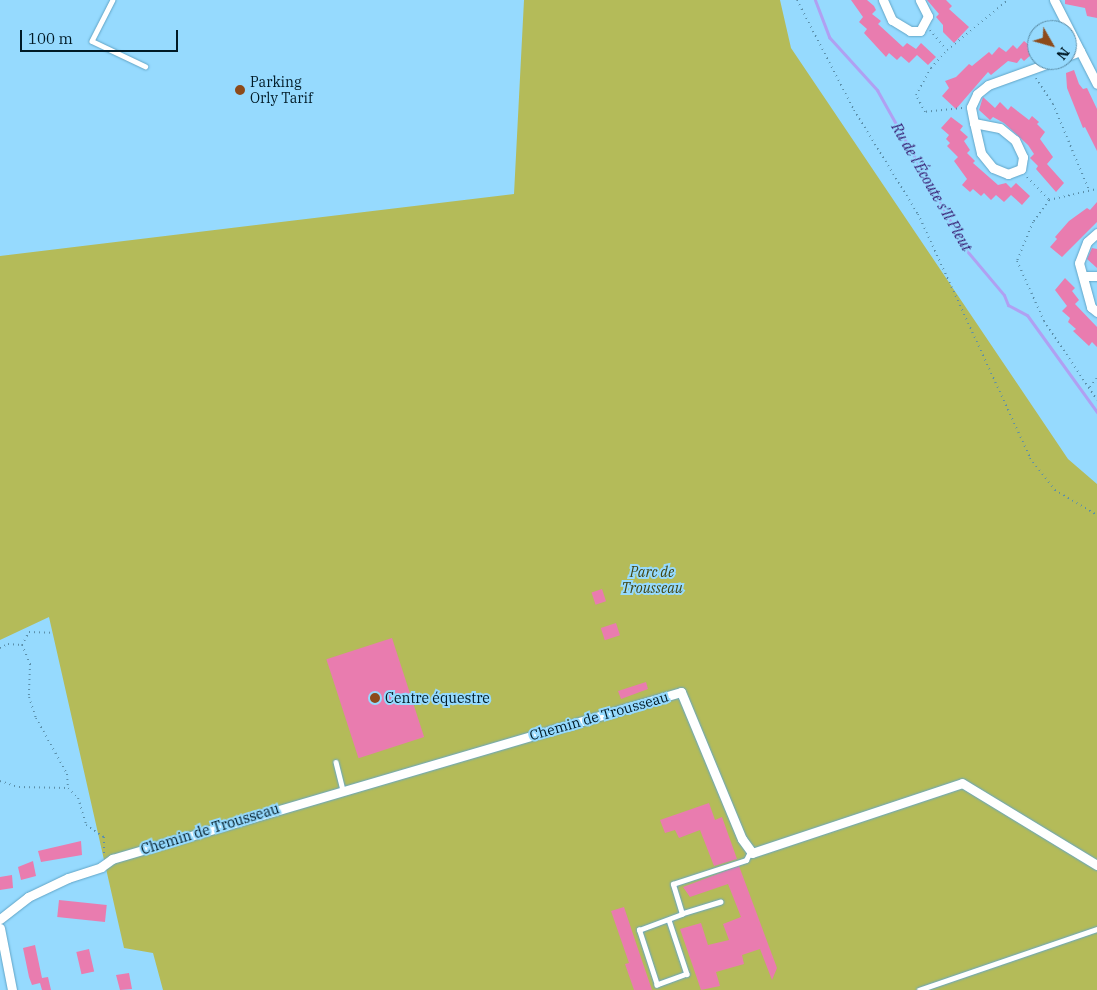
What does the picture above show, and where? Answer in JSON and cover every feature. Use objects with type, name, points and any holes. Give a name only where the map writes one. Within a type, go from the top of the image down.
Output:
[{"type":"street","points":[[883,0],[892,20],[902,28],[920,32],[928,16],[920,0]]},
{"type":"street","points":[[1054,0],[1097,84]]},
{"type":"street","points":[[974,123],[1000,128],[1015,140],[1023,157],[1021,169],[1008,174],[993,168],[981,153],[974,123],[971,107],[977,94],[988,85],[1030,70]]},
{"type":"street","points":[[1097,233],[1087,242],[1079,263],[1091,307],[1097,312]]},
{"type":"street","points":[[1084,276],[1097,276]]},
{"type":"street","name":"Chemin de Trousseau","points":[[0,919],[28,897],[68,878],[101,867],[112,859],[681,692],[742,839],[750,851]]},
{"type":"street","points":[[750,851],[752,853],[962,783],[1097,865]]},
{"type":"street","points":[[0,928],[12,990]]},
{"type":"lane","points":[[113,0],[92,41],[145,66]]},
{"type":"lane","points":[[336,762],[343,790]]},
{"type":"lane","points":[[682,914],[673,884],[746,860],[750,851]]},
{"type":"lane","points":[[669,920],[687,974],[657,985],[639,930],[721,902]]},
{"type":"lane","points":[[919,990],[1097,929]]},
{"type":"path","points":[[797,0],[854,110],[918,214],[1030,458],[1055,490],[1097,515]]},
{"type":"path","points":[[971,107],[925,112],[916,95],[931,68],[947,50],[1008,0]]},
{"type":"path","points":[[925,25],[947,50]]},
{"type":"path","points":[[1030,70],[1053,104],[1089,190]]},
{"type":"path","points":[[1021,169],[1049,200]]},
{"type":"path","points":[[1097,188],[1049,200],[1033,222],[1017,261],[1044,321],[1097,400]]},
{"type":"path","points":[[1090,387],[1097,378]]},
{"type":"path","points":[[22,645],[30,632],[52,633]]},
{"type":"path","points":[[0,648],[8,644],[22,645]]},
{"type":"path","points":[[22,645],[30,664],[29,697],[36,718],[67,774],[68,788],[78,798],[86,825],[104,837],[101,867]]},
{"type":"path","points":[[0,781],[18,787],[68,788]]},
{"type":"green space","name":"Parc de Trousseau","points":[[524,0],[780,0],[791,48],[1068,459],[1097,484],[1097,990],[163,990],[153,953],[124,948],[49,617],[0,640],[0,256],[514,194]]},
{"type":"building","points":[[851,0],[867,0],[874,6],[876,10],[872,14],[881,21],[878,24],[903,47],[907,43],[916,49],[921,43],[936,57],[928,65],[917,55],[909,63],[901,56],[897,60],[889,53],[886,57],[864,33],[867,29],[859,22],[863,17]]},
{"type":"building","points":[[927,0],[946,0],[952,6],[949,9],[969,27],[954,43],[943,32],[943,25],[936,17],[939,14]]},
{"type":"building","points":[[1065,0],[1097,0],[1097,18],[1087,16],[1085,8],[1065,4]]},
{"type":"building","points":[[1024,41],[1027,43],[1027,58],[1024,61],[1021,58],[1017,63],[1008,61],[991,75],[988,72],[956,109],[942,96],[949,88],[945,81],[956,77],[969,64],[972,66],[989,52],[992,55],[999,47],[1006,52],[1013,45],[1017,49]]},
{"type":"building","points":[[1074,70],[1079,84],[1083,89],[1087,88],[1097,109],[1097,151],[1085,127],[1083,128],[1067,88],[1066,73]]},
{"type":"building","points":[[983,97],[995,108],[1000,102],[1008,110],[1011,106],[1029,120],[1032,116],[1039,122],[1037,124],[1045,132],[1040,139],[1053,157],[1047,164],[1064,183],[1056,192],[1036,169],[1038,166],[1030,158],[1034,154],[1028,145],[1004,123],[993,117],[990,120],[979,110]]},
{"type":"building","points":[[951,117],[963,126],[960,130],[968,137],[964,141],[970,150],[967,153],[975,161],[973,163],[998,185],[1006,183],[1011,188],[1016,183],[1030,196],[1022,205],[1011,195],[1004,202],[996,195],[991,200],[984,193],[981,196],[973,189],[970,192],[962,185],[967,179],[954,161],[958,157],[947,146],[950,143],[946,139],[949,135],[941,128]]},
{"type":"building","points":[[1097,202],[1097,222],[1062,257],[1050,247],[1057,239],[1055,237],[1069,221],[1087,208],[1090,210]]},
{"type":"building","points":[[1092,248],[1097,249],[1097,268],[1087,259]]},
{"type":"building","points":[[1065,278],[1075,288],[1072,291],[1079,300],[1075,304],[1097,327],[1097,347],[1092,342],[1089,346],[1073,331],[1076,329],[1068,322],[1070,318],[1062,311],[1067,306],[1055,290]]},
{"type":"building","points":[[602,589],[606,601],[596,605],[592,592]]},
{"type":"building","points":[[616,623],[620,635],[605,640],[601,628]]},
{"type":"building","name":"Centre équestre","points":[[392,638],[424,737],[359,758],[326,659]]},
{"type":"building","points":[[646,682],[648,689],[621,699],[618,691]]},
{"type":"building","points":[[709,803],[715,820],[722,817],[737,859],[714,866],[700,830],[679,838],[675,830],[665,833],[660,820]]},
{"type":"building","points":[[81,841],[82,855],[41,862],[38,851]]},
{"type":"building","points":[[33,861],[36,876],[21,880],[18,867]]},
{"type":"building","points":[[739,866],[777,968],[772,980],[760,949],[742,955],[744,964],[716,972],[720,986],[701,990],[680,929],[701,923],[708,945],[729,940],[723,924],[741,917],[728,884],[690,897],[683,887]]},
{"type":"building","points":[[12,875],[13,888],[0,890],[0,877]]},
{"type":"building","points":[[59,900],[107,905],[105,922],[57,917]]},
{"type":"building","points":[[624,907],[652,990],[634,990],[625,964],[629,963],[611,911]]},
{"type":"building","points":[[35,945],[42,978],[48,977],[51,990],[42,990],[40,983],[32,985],[29,977],[23,948]]},
{"type":"building","points":[[89,949],[94,971],[82,974],[76,952]]},
{"type":"building","points":[[129,973],[132,989],[120,990],[116,975]]},
{"type":"waterway","name":"Ru de l'Écoute s'Il Pleut","points":[[815,0],[829,37],[877,90],[967,251],[1004,295],[1008,305],[1027,315],[1097,412]]},
{"type":"place","name":"Parking Orly Tarif","points":[[240,90]]},
{"type":"place","name":"Centre équestre","points":[[375,698]]}]
